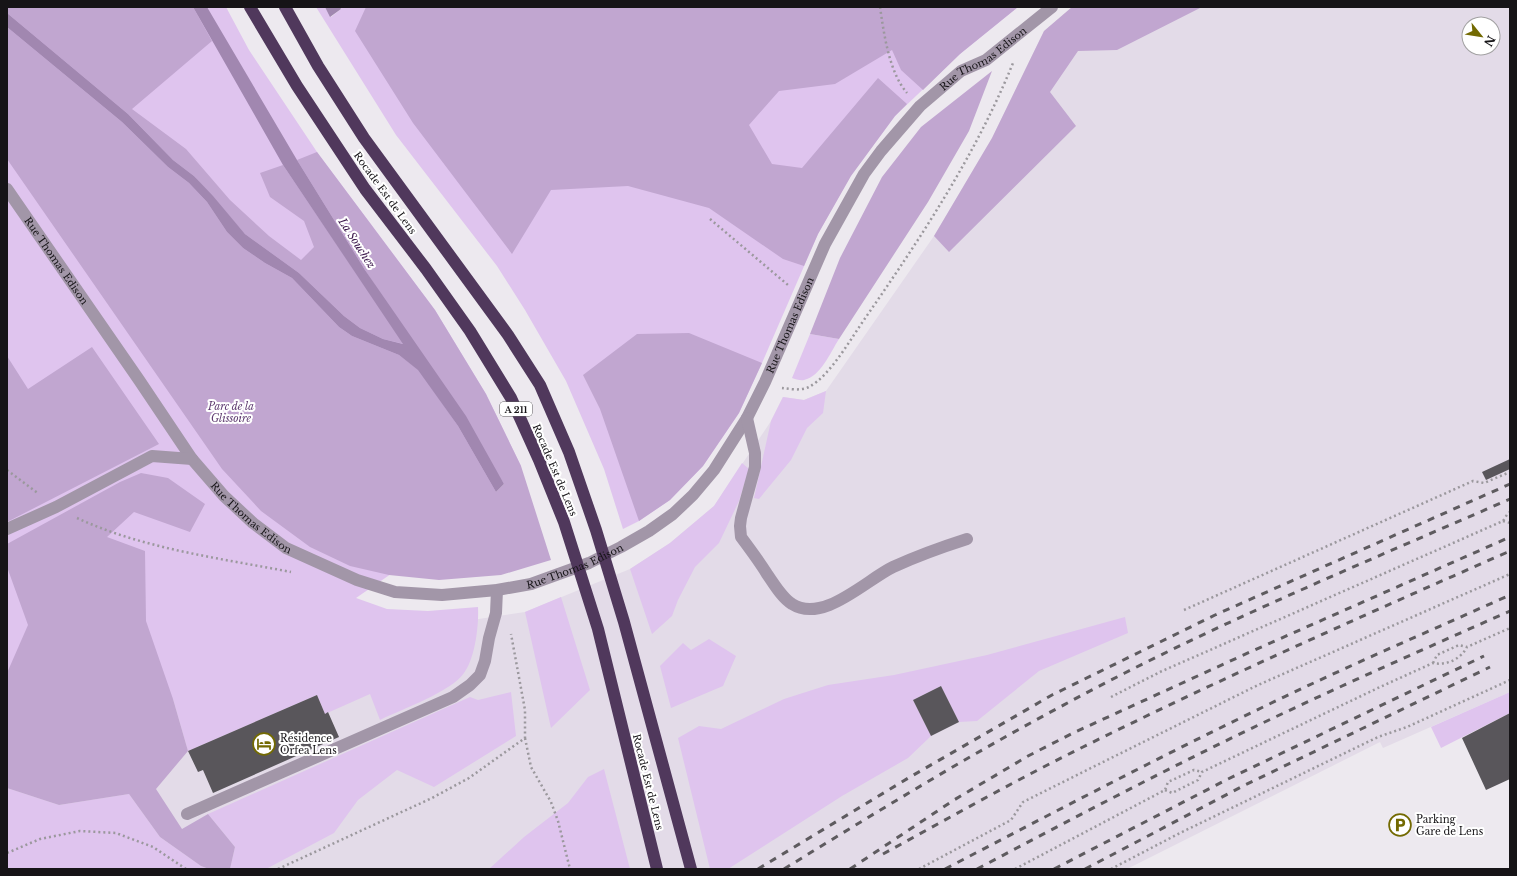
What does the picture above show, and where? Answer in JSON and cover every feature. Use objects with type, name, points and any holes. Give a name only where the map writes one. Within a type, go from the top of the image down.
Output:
[{"type":"highway","name":"Rocade Est de Lens","points":[[250,7],[297,86],[365,189],[426,269],[470,332],[511,398],[539,460],[564,522],[598,629],[657,869]]},
{"type":"highway","name":"Rocade Est de Lens","points":[[285,7],[318,66],[364,138],[508,335],[540,385],[569,452],[596,530],[624,622],[691,869]]},
{"type":"street","name":"Rue Thomas Edison","points":[[7,189],[140,380],[192,459],[224,496],[253,523],[286,548],[358,580],[395,592],[442,595],[497,590],[531,584],[589,562],[621,547],[649,531],[673,514],[697,490],[729,450],[747,418],[766,382],[825,244],[864,174],[881,151],[920,106],[962,71],[986,60],[1052,7]]},
{"type":"street","points":[[747,418],[755,453],[755,467],[741,518],[741,536],[780,592],[792,604],[801,609],[813,610],[827,606],[847,596],[891,568],[936,549],[967,539]]},
{"type":"street","points":[[7,529],[56,507],[152,456],[192,459]]},
{"type":"street","points":[[187,814],[453,697],[470,685],[480,675],[486,661],[489,638],[496,613],[497,590]]},
{"type":"path","points":[[880,7],[884,31],[895,74],[903,88],[920,106]]},
{"type":"path","points":[[780,388],[796,390],[808,388],[821,378],[838,358],[917,243],[942,202],[980,136],[1016,57]]},
{"type":"path","points":[[710,219],[802,296]]},
{"type":"path","points":[[7,470],[56,507]]},
{"type":"path","points":[[1184,610],[1473,481],[1484,483],[1510,472]]},
{"type":"path","points":[[1111,697],[1160,672],[1503,521],[1510,512]]},
{"type":"path","points":[[72,515],[93,525],[143,543],[295,573],[319,563]]},
{"type":"path","points":[[1503,521],[1510,523]]},
{"type":"path","points":[[919,869],[1011,820],[1023,802],[1258,685],[1510,574]]},
{"type":"path","points":[[1433,663],[1437,655],[1459,645],[1467,647],[1510,628]]},
{"type":"path","points":[[512,641],[525,710],[525,738],[531,767],[551,802],[558,821],[570,869]]},
{"type":"path","points":[[1165,790],[1172,793],[1179,790],[1198,780],[1202,772],[1433,663],[1441,665],[1456,659],[1463,655],[1467,647]]},
{"type":"path","points":[[1111,869],[1180,832],[1378,737],[1407,727],[1510,680]]},
{"type":"path","points":[[278,869],[432,798],[469,778],[525,738]]},
{"type":"path","points":[[1015,869],[1165,790],[1168,782],[1194,770],[1202,772]]},
{"type":"path","points":[[7,853],[40,840],[80,831],[116,832],[153,847],[186,869]]},
{"type":"shaded area","points":[[193,7],[207,7],[297,160],[365,270],[466,416],[504,484],[496,492],[458,426],[418,370],[399,355],[352,336],[339,327],[292,278],[265,263],[243,248],[227,232],[207,202],[189,183],[168,167],[122,122],[7,27],[7,13],[128,114],[173,160],[194,176],[245,234],[299,273],[344,316],[360,328],[383,339],[403,344],[283,165]]},
{"type":"shaded area","points":[[325,7],[340,7],[341,9],[330,17]]},
{"type":"shaded area","points":[[1072,7],[1510,7],[1510,692],[1383,748],[1380,742],[1127,869],[7,869],[7,775],[281,649],[525,612],[630,569],[670,543],[714,506],[771,421],[783,397],[804,400],[826,391],[934,236],[992,138],[1044,31]]},
{"type":"green space","name":"Parc de la Glissoire","points":[[7,7],[226,7],[249,50],[317,152],[435,310],[486,394],[521,466],[468,521],[356,598],[387,609],[428,611],[478,607],[478,623],[474,651],[468,667],[458,680],[448,687],[425,700],[380,720],[370,694],[325,714],[317,695],[188,751],[173,699],[7,775]]},
{"type":"green space","points":[[7,7],[193,7],[212,41],[132,109],[186,149],[230,200],[269,236],[301,260],[314,247],[304,221],[270,197],[260,173],[283,165],[404,344],[383,339],[360,328],[344,316],[299,273],[245,234],[194,176],[173,160],[128,114],[7,13]]},
{"type":"green space","points":[[316,7],[325,7],[331,17],[341,9],[340,7],[1018,7],[960,54],[895,116],[851,175],[818,234],[739,413],[703,466],[670,500],[639,521],[623,529],[604,469],[566,381],[525,310],[497,266],[396,135]]},
{"type":"green space","points":[[366,7],[1018,7],[960,54],[923,90],[901,70],[892,50],[835,84],[779,91],[749,125],[772,164],[802,168],[878,78],[907,104],[895,116],[851,176],[818,234],[804,266],[783,259],[709,208],[628,186],[551,190],[512,254],[413,123],[355,31]]},
{"type":"green space","points":[[1072,7],[1202,7],[1117,50],[1078,51],[1050,92],[1076,126],[949,252],[934,236],[992,138],[1044,31]]},
{"type":"green space","points":[[7,27],[122,122],[168,167],[189,183],[207,202],[227,232],[243,248],[265,263],[292,278],[339,327],[352,336],[399,355],[419,370],[458,426],[496,492],[504,484],[365,270],[297,160],[317,152],[435,310],[486,394],[521,466],[551,560],[501,575],[439,580],[389,575],[350,566],[310,547],[261,511],[222,469],[7,159]]},
{"type":"green space","points":[[992,71],[969,131],[928,202],[839,339],[810,334],[840,258],[882,177],[921,127]]},
{"type":"green space","points":[[689,333],[762,363],[739,413],[703,466],[670,500],[639,521],[600,409],[583,375],[637,334]]},
{"type":"green space","points":[[810,334],[839,339],[820,369],[815,374],[810,378],[803,380],[792,378]]},
{"type":"green space","points":[[92,347],[159,444],[7,522],[7,356],[28,389]]},
{"type":"green space","points":[[826,391],[823,413],[807,428],[791,460],[759,499],[754,498],[771,421],[783,397],[804,400]]},
{"type":"green space","points":[[742,463],[749,469],[739,501],[719,543],[695,567],[678,600],[672,616],[652,634],[630,569],[670,543],[714,506]]},
{"type":"green space","points":[[141,473],[168,478],[205,504],[190,532],[134,512],[107,537],[145,551],[146,621],[173,699],[188,751],[156,789],[182,829],[208,814],[235,847],[230,869],[209,869],[201,866],[160,837],[129,794],[59,805],[7,788],[7,673],[28,625],[7,567],[7,544],[120,482]]},
{"type":"green space","points":[[561,597],[590,690],[551,728],[525,612]]},
{"type":"green space","points":[[1125,617],[1128,633],[1039,671],[977,721],[959,722],[941,686],[913,700],[931,736],[908,758],[842,796],[728,869],[710,869],[678,738],[699,726],[721,729],[784,699],[828,685],[894,675],[987,655]]},
{"type":"green space","points":[[709,639],[736,656],[723,686],[671,708],[660,666],[683,643],[691,650]]},
{"type":"green space","points":[[511,692],[516,736],[434,787],[397,770],[358,800],[334,833],[266,869],[230,869],[235,847],[208,814],[470,697],[478,700]]},
{"type":"green space","points":[[1510,692],[1510,713],[1441,748],[1431,727]]},
{"type":"green space","points":[[604,769],[630,869],[489,869],[524,837],[568,803],[588,777]]},
{"type":"green space","points":[[7,788],[59,805],[129,794],[160,837],[201,866],[209,869],[7,869]]},
{"type":"building","points":[[1510,459],[1510,469],[1486,480],[1482,472]]},
{"type":"building","points":[[941,686],[959,722],[931,736],[913,700]]},
{"type":"building","name":"Résidence Orfea Lens","points":[[317,695],[325,714],[328,712],[339,737],[213,793],[203,770],[198,772],[188,751]]},
{"type":"building","points":[[1510,713],[1510,779],[1486,790],[1462,738]]},
{"type":"railway","points":[[758,869],[910,777],[1052,695],[1215,615],[1510,484]]},
{"type":"railway","points":[[784,869],[955,765],[1115,678],[1170,650],[1283,598],[1510,499]]},
{"type":"railway","points":[[850,869],[954,800],[1028,756],[1073,733],[1250,652],[1510,537]]},
{"type":"railway","points":[[883,854],[983,799],[1136,721],[1296,646],[1510,551]]},
{"type":"railway","points":[[945,869],[1123,777],[1303,688],[1510,595]]},
{"type":"railway","points":[[977,869],[1077,816],[1246,731],[1510,611]]},
{"type":"railway","points":[[1054,869],[1226,780],[1484,656]]},
{"type":"railway","points":[[1085,869],[1245,785],[1490,667]]},
{"type":"place","name":"Résidence Orfea Lens","points":[[264,744]]},
{"type":"place","name":"Parking Gare de Lens","points":[[1400,825]]},
{"type":"water label","name":"La Souchez","points":[[357,243]]}]
